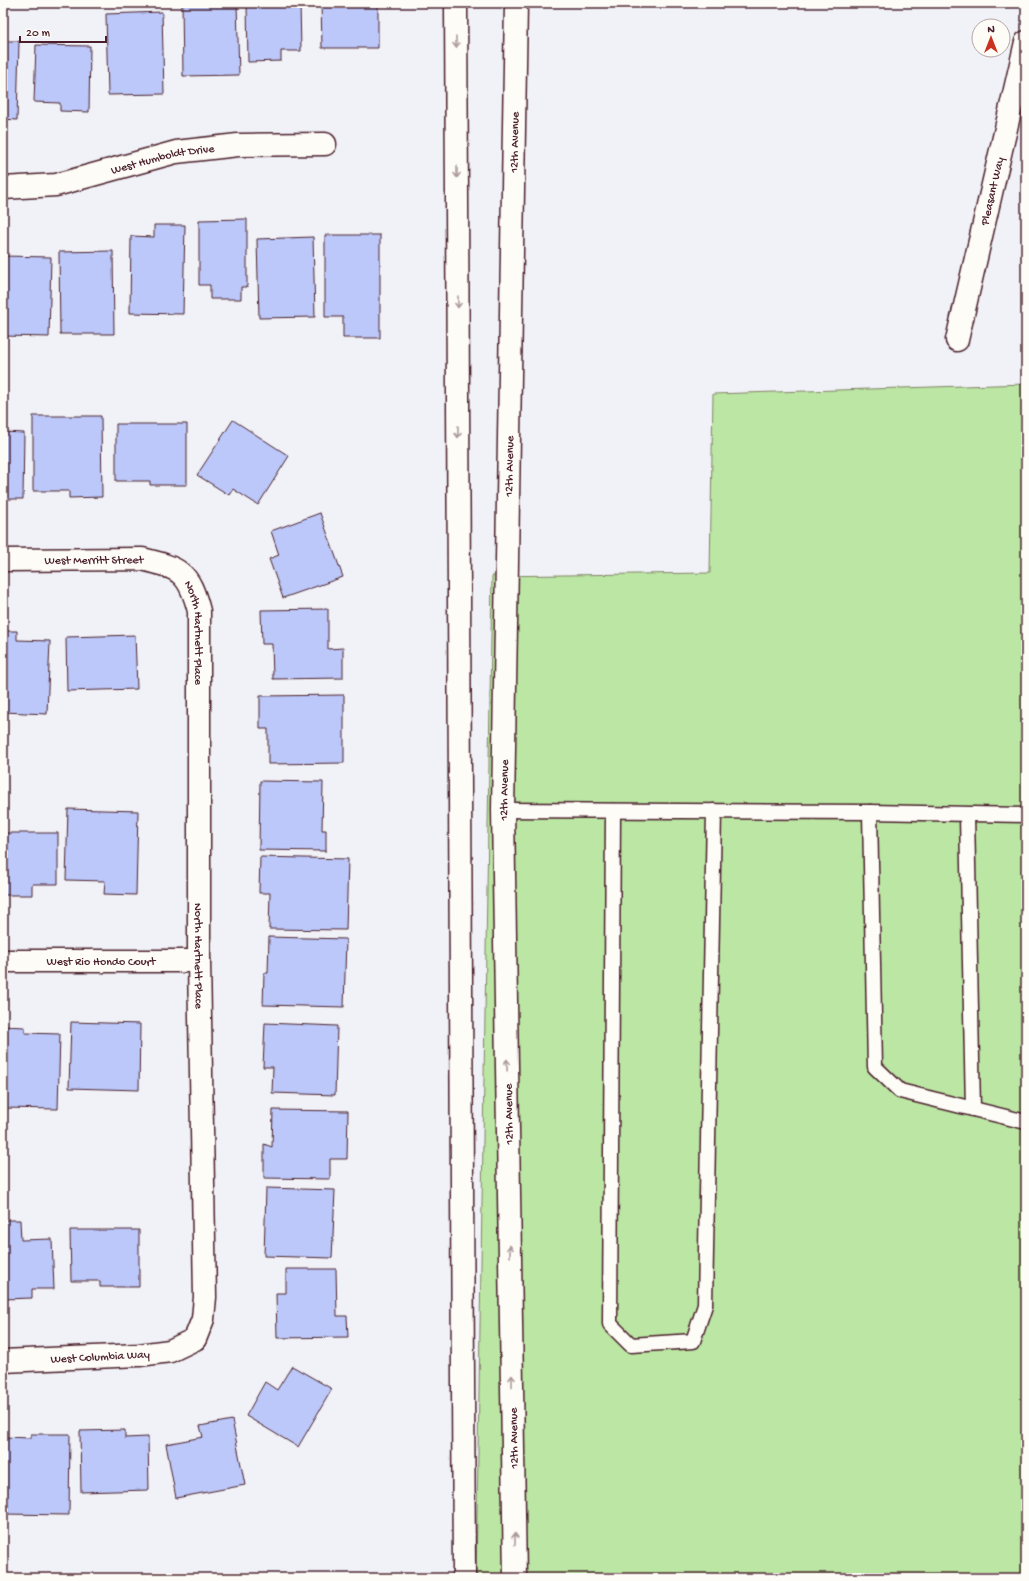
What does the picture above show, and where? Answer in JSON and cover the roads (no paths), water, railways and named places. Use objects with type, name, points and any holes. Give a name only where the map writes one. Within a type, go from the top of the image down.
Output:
[{"type":"main road","points":[[456,3],[464,1578]]},
{"type":"main road","name":"12th Avenue","points":[[515,1578],[504,810],[516,3]]},
{"type":"main road","name":"Pleasant Way","points":[[957,340],[1026,42]]},
{"type":"main road","name":"West Humboldt Drive","points":[[3,188],[56,185],[176,152],[238,145],[325,144]]},
{"type":"main road","name":"West Merritt Street","points":[[3,560],[142,559],[163,564],[183,574]]},
{"type":"main road","name":"North Hartnett Place","points":[[183,574],[194,591],[198,611],[199,962],[205,1297],[203,1319],[195,1339]]},
{"type":"main road","name":"West Rio Hondo Court","points":[[3,961],[199,962]]},
{"type":"main road","name":"West Columbia Way","points":[[3,1361],[139,1355],[170,1351],[195,1339]]},
{"type":"lane","points":[[504,810],[870,812],[1026,815]]},
{"type":"lane","points":[[613,811],[610,1324],[631,1345],[693,1341],[705,1305],[714,811]]},
{"type":"lane","points":[[870,812],[875,1067],[900,1091],[1026,1122]]},
{"type":"lane","points":[[967,815],[973,1109]]}]
